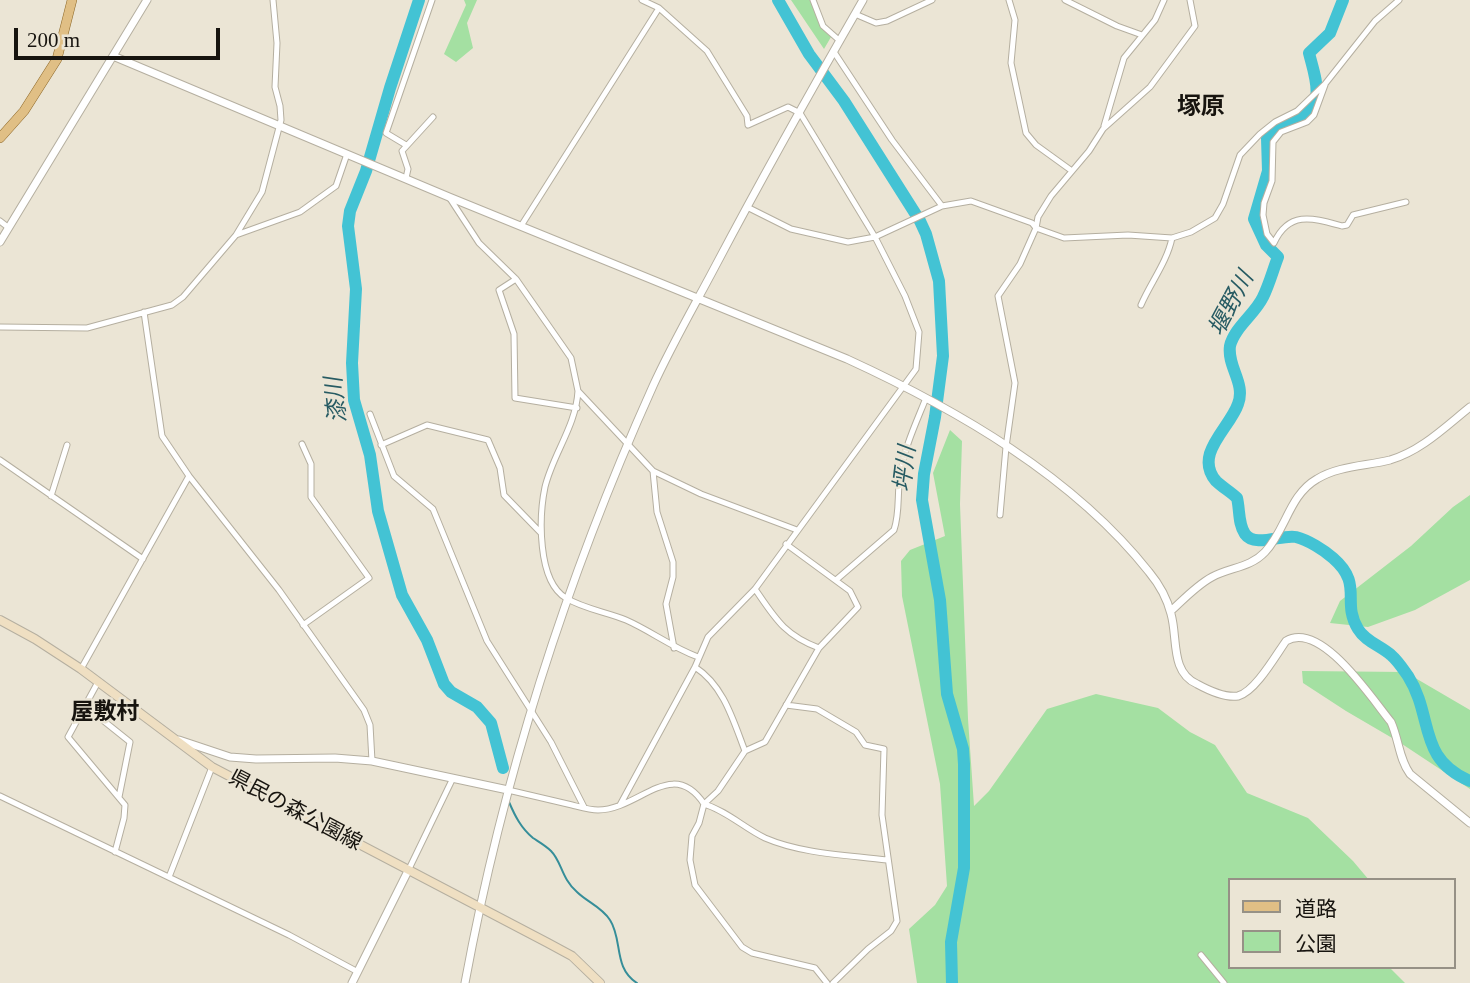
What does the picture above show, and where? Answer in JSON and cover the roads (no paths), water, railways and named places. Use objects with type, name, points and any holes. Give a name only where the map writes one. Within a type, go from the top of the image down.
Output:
[{"type":"main road","points":[[0,138],[24,111],[57,59],[72,0]]},
{"type":"main road","name":"県民の森公園線","points":[[0,620],[81,669],[164,734],[212,767],[572,956],[600,983]]},
{"type":"street","points":[[0,242],[148,0]]},
{"type":"street","points":[[0,327],[87,328],[172,305],[183,297],[236,235],[262,192],[280,126],[281,106],[275,87],[277,43],[273,0]]},
{"type":"street","points":[[406,145],[386,133],[432,0]]},
{"type":"street","points":[[620,805],[695,667],[708,637],[755,589],[916,369],[919,332],[905,296],[875,237],[800,113],[788,107],[748,125],[747,116],[707,51],[659,8],[642,0]]},
{"type":"street","points":[[813,0],[823,26],[840,41]]},
{"type":"street","points":[[465,983],[479,906],[531,709],[567,599],[627,446],[654,384],[699,297],[863,0]]},
{"type":"street","points":[[855,13],[876,23],[887,21],[932,0]]},
{"type":"street","points":[[1010,0],[1015,20],[1011,63],[1026,133],[1036,145],[1072,170]]},
{"type":"street","points":[[1065,0],[1117,26],[1142,35]]},
{"type":"street","points":[[1103,130],[1124,58],[1155,20],[1164,0]]},
{"type":"street","points":[[1000,515],[1015,383],[998,296],[1020,264],[1038,217],[1051,195],[1103,130],[1150,88],[1195,26],[1190,0]]},
{"type":"street","points":[[747,207],[791,229],[848,242],[875,237],[942,206],[971,201],[1032,223],[1036,228],[1064,238],[1128,235],[1172,238],[1191,232],[1215,218],[1223,204],[1240,155],[1260,134],[1297,111],[1324,85],[1376,21],[1399,0]]},
{"type":"street","points":[[521,226],[659,8]]},
{"type":"street","points":[[834,52],[892,140],[942,206]]},
{"type":"street","points":[[113,56],[449,197],[699,297],[904,385],[945,408],[1061,486],[1101,520],[1147,569],[1161,589],[1171,611],[1180,671],[1197,684],[1227,695],[1238,696],[1254,686],[1286,640],[1303,636],[1325,647],[1336,655],[1391,722],[1403,765],[1410,775],[1470,823]]},
{"type":"street","points":[[1324,85],[1318,108],[1306,121],[1280,132],[1273,142],[1272,181],[1264,203],[1263,215],[1267,234],[1274,243],[1284,226],[1293,221],[1307,219],[1342,226],[1347,225],[1353,215],[1406,202]]},
{"type":"street","points":[[1290,116],[1306,121]]},
{"type":"street","points":[[405,178],[408,169],[402,151],[433,117]]},
{"type":"street","points":[[236,235],[300,212],[312,205],[336,186],[347,153]]},
{"type":"street","points":[[449,197],[479,243],[516,279],[571,358],[578,391],[577,408],[545,487],[541,533],[542,550],[555,590],[567,599],[628,621],[674,648],[698,657]]},
{"type":"street","points":[[0,221],[9,228]]},
{"type":"street","points":[[1141,304],[1164,262],[1172,238]]},
{"type":"street","points":[[516,279],[499,290],[514,334],[515,398],[577,408]]},
{"type":"street","points":[[144,312],[151,345],[162,436],[189,476],[279,590],[364,710],[370,725],[372,761]]},
{"type":"street","points":[[578,391],[653,471],[701,494],[797,530]]},
{"type":"street","points":[[836,580],[894,530],[900,475],[912,431],[930,400]]},
{"type":"street","points":[[1171,611],[1209,578],[1246,566],[1263,555],[1291,507],[1309,484],[1329,472],[1390,460],[1409,452],[1425,443],[1470,407]]},
{"type":"street","points":[[370,414],[394,477],[433,509],[487,641],[551,742],[583,807]]},
{"type":"street","points":[[381,445],[428,425],[488,440],[500,468],[504,495],[541,533]]},
{"type":"street","points":[[302,444],[311,464],[311,497],[369,578],[303,625]]},
{"type":"street","points":[[51,496],[67,445]]},
{"type":"street","points":[[0,460],[142,559]]},
{"type":"street","points":[[653,471],[657,512],[673,562],[673,577],[666,604],[674,648]]},
{"type":"street","points":[[81,669],[189,476]]},
{"type":"street","points":[[786,544],[850,591],[858,607],[819,648],[765,742],[745,751],[718,791],[704,804],[692,836],[690,860],[695,885],[742,947],[751,953],[815,968],[827,983]]},
{"type":"street","points":[[755,589],[788,633],[819,648]]},
{"type":"street","points":[[695,667],[705,673],[726,699],[745,751]]},
{"type":"street","points":[[98,682],[68,737],[125,805],[115,852]]},
{"type":"street","points":[[786,705],[817,709],[856,732],[865,745],[884,749],[881,795],[887,860],[897,921],[891,931],[833,983]]},
{"type":"street","points":[[85,706],[130,742],[119,797]]},
{"type":"street","points":[[164,734],[230,757],[256,760],[335,758],[372,761],[599,810],[620,805],[669,783],[686,785],[698,794],[704,804],[716,807],[766,838],[811,850],[887,860]]},
{"type":"street","points":[[169,877],[212,767]]},
{"type":"street","points":[[352,983],[387,917],[453,778]]},
{"type":"street","points":[[0,796],[289,935],[358,972]]},
{"type":"street","points":[[1200,955],[1224,983]]},
{"type":"waterway","name":"漆川","points":[[419,0],[366,171],[350,211],[348,226],[356,289],[352,363],[354,400],[370,455],[378,511],[402,595],[427,640],[444,684],[451,692],[477,707],[491,723],[503,768]]},
{"type":"waterway","name":"坪川","points":[[778,0],[809,54],[844,101],[920,221],[939,281],[943,356],[922,500],[940,600],[947,694],[963,749],[964,764],[964,868],[951,942],[952,983]]},
{"type":"waterway","name":"堰野川","points":[[1343,0],[1330,33],[1309,53],[1317,91],[1312,107],[1267,138],[1268,171],[1254,219],[1266,245],[1278,257],[1263,297],[1232,339],[1230,354],[1240,396],[1234,413],[1215,441],[1209,461],[1210,471],[1216,481],[1237,498],[1241,526],[1249,538],[1301,538],[1325,552],[1342,568],[1348,577],[1351,610],[1358,629],[1391,655],[1408,676],[1416,691],[1434,749],[1453,772],[1470,781]]},
{"type":"waterway","name":"漆川","points":[[509,802],[525,830],[555,855],[572,887],[610,920],[624,970],[637,983]]},
{"type":"district","name":"塚原","points":[[1201,108]]},
{"type":"district","name":"屋敷村","points":[[105,713]]}]
